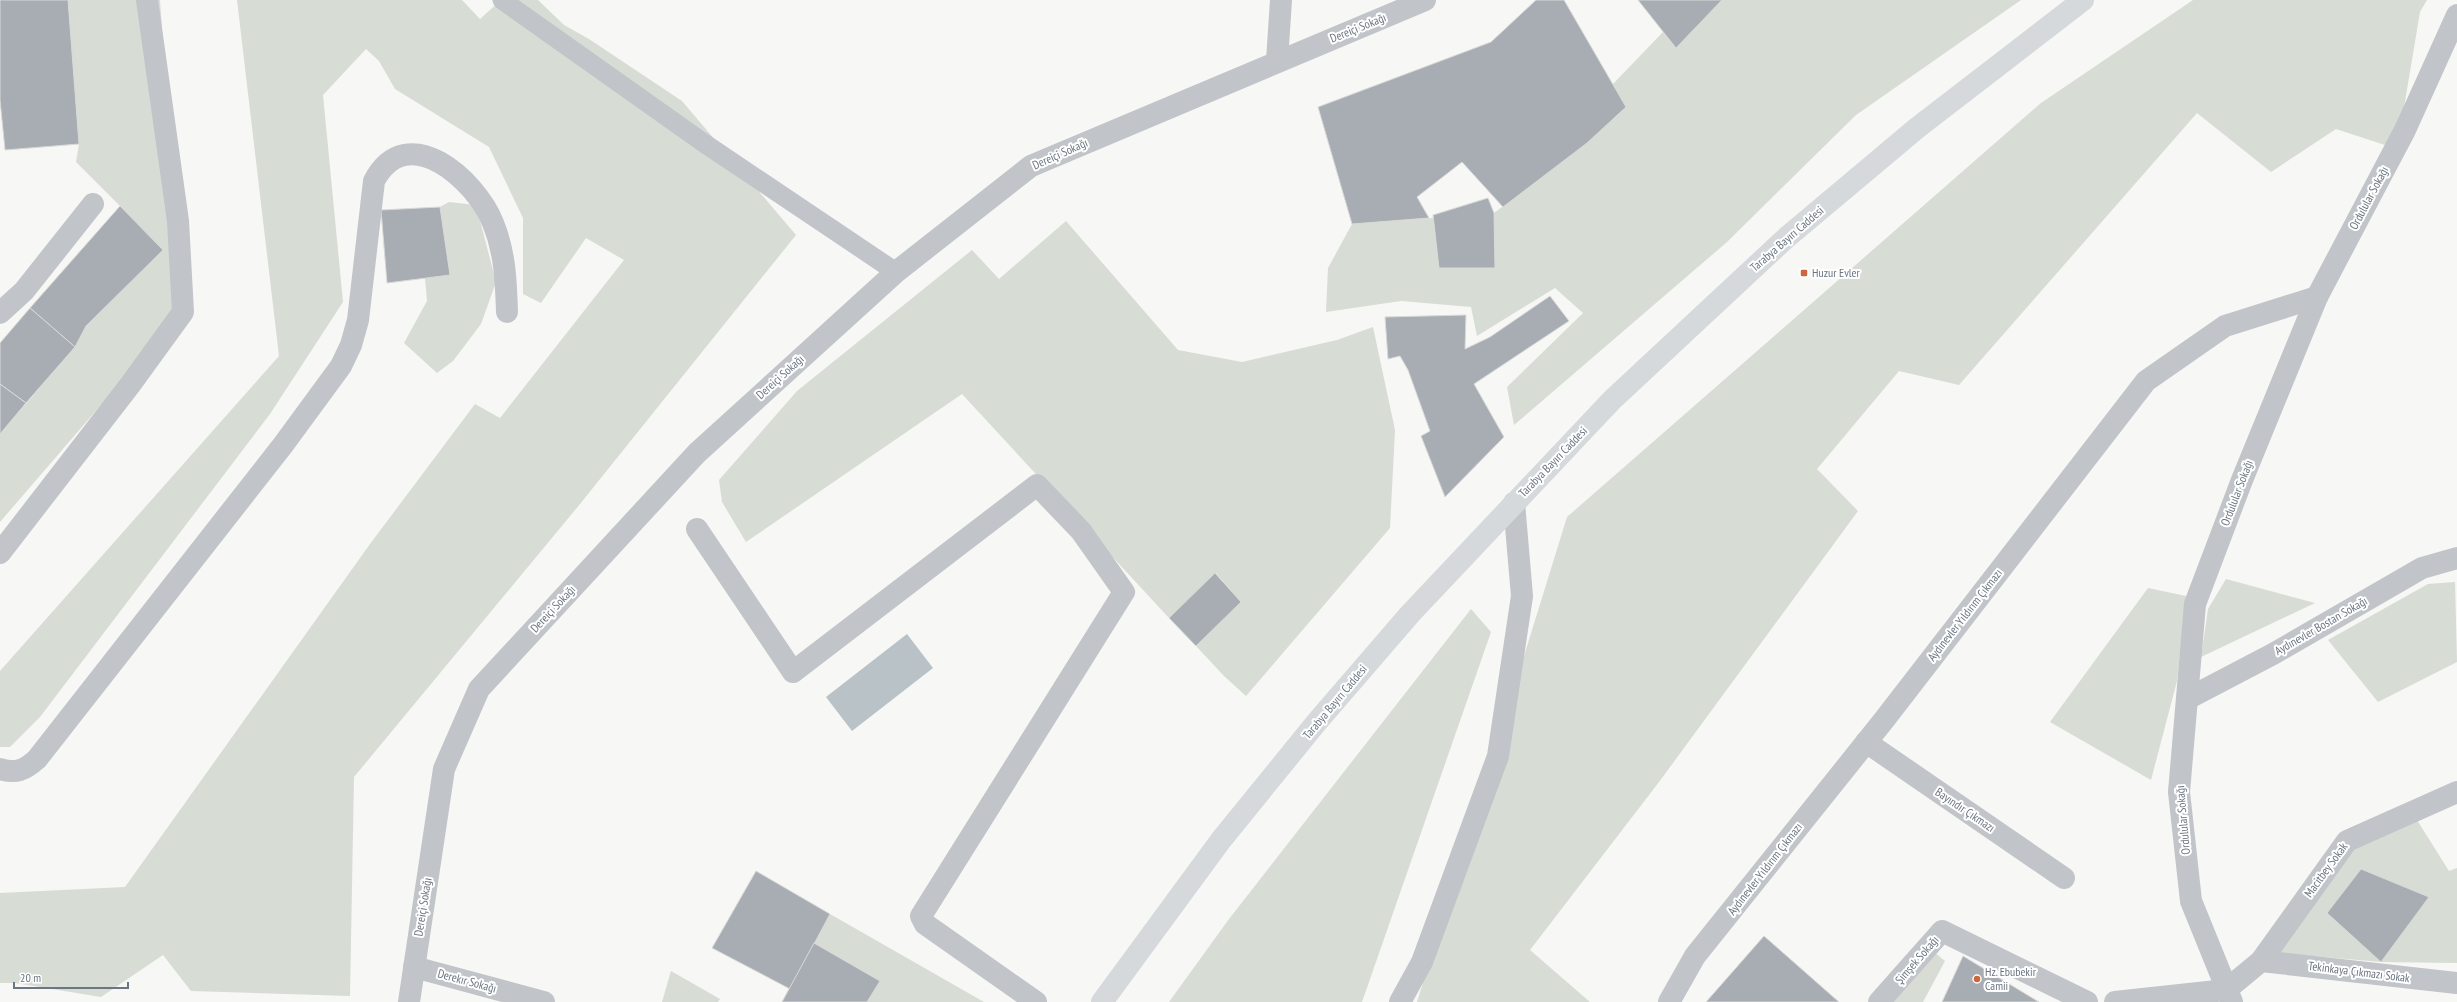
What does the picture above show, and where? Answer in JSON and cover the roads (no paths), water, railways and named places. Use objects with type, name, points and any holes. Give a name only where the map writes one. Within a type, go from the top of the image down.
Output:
[{"type":"main road","name":"Tarabya Bayırı Caddesi","points":[[1102,1002],[1222,840],[1316,723],[1410,614],[1612,400],[1786,238],[1917,128],[2082,0]]},
{"type":"street","points":[[0,552],[130,385],[183,312],[178,221],[147,0]]},
{"type":"street","points":[[1277,61],[1281,0]]},
{"type":"street","name":"Dereiçi Sokağı","points":[[409,1002],[444,769],[479,689],[697,453],[896,272],[1030,166],[1425,0]]},
{"type":"street","name":"Ordulular Sokağı","points":[[2229,996],[2192,901],[2179,792],[2195,604],[2242,480],[2317,297],[2405,130],[2457,16]]},
{"type":"street","points":[[0,769],[10,772],[19,771],[29,767],[37,759],[283,445],[342,366],[351,345],[358,320],[374,181],[380,169],[391,159],[404,154],[427,156],[466,182],[482,202],[493,222],[502,248],[506,276],[507,312]]},
{"type":"street","points":[[0,313],[24,292],[93,204]]},
{"type":"street","name":"Aydınevler Yıldırım Çıkmazı","points":[[1669,1002],[1695,956],[1866,742],[2146,381],[2225,326],[2317,297]]},
{"type":"street","points":[[697,529],[793,672],[1037,485],[1081,531],[1124,592],[921,916],[925,924],[1036,1002]]},
{"type":"street","points":[[1400,1002],[1422,962],[1498,756],[1522,596],[1514,503]]},
{"type":"street","name":"Aydınevler Bostan Sokağı","points":[[2187,699],[2273,654],[2422,568],[2457,558]]},
{"type":"street","name":"Bayındır Çıkmazı","points":[[1866,742],[2064,878]]},
{"type":"street","name":"Macitbey Sokak","points":[[2229,996],[2261,960],[2347,841],[2457,792]]},
{"type":"street","name":"Şimşek Sokağı","points":[[1879,1002],[1942,931],[2088,1002]]},
{"type":"street","name":"Tekinkaya Çıkmazı Sokak","points":[[2261,960],[2457,983]]},
{"type":"street","name":"Derekır Sokağı","points":[[414,966],[544,1002]]},
{"type":"street","points":[[2115,1002],[2229,996]]},
{"type":"lane","points":[[502,0],[701,141],[896,272]]},
{"type":"place","name":"Huzur Evler","points":[[1804,273]]},
{"type":"place","name":"Hz. Ebubekir Camii","points":[[1977,979]]}]
